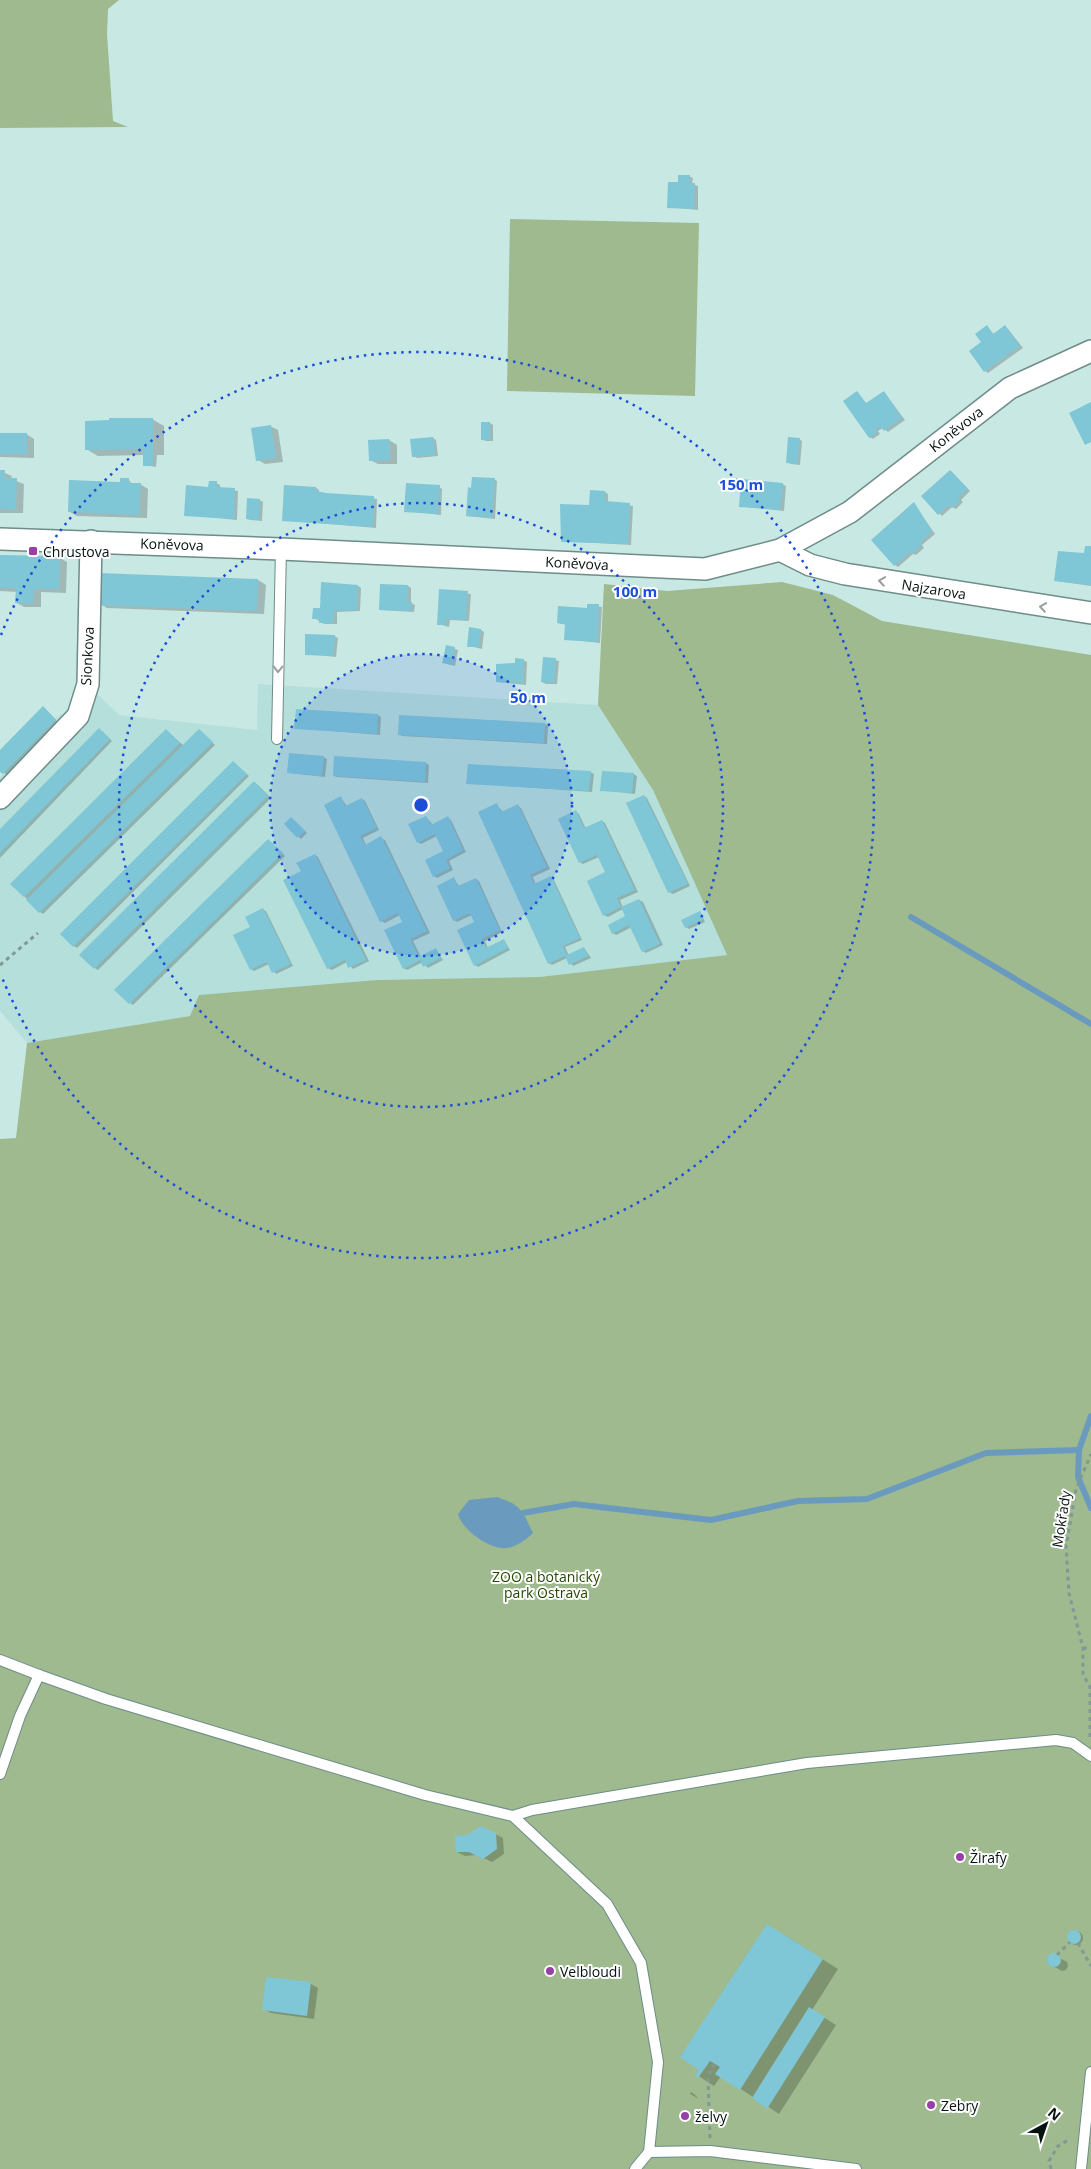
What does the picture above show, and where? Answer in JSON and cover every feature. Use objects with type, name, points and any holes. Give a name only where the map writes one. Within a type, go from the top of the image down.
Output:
[{"type":"street","name":"Koněvova","points":[[0,539],[281,549],[706,569],[780,550],[850,512],[1010,388],[1091,351]]},
{"type":"street","name":"Sionkova","points":[[0,798],[78,716],[88,684],[91,541]]},
{"type":"street","name":"Najzarova","points":[[780,550],[810,565],[845,574],[1091,613]]},
{"type":"lane","points":[[277,739],[281,549]]},
{"type":"lane","points":[[0,1660],[106,1699],[425,1795],[513,1816],[532,1810],[807,1763],[1056,1740],[1073,1743],[1089,1754]]},
{"type":"lane","points":[[0,1774],[38,1675]]},
{"type":"lane","points":[[513,1816],[542,1846],[607,1904],[641,1963],[658,2062],[649,2152],[635,2169]]},
{"type":"lane","points":[[1081,2169],[1091,2072]]},
{"type":"lane","points":[[649,2152],[710,2151],[856,2169]]},
{"type":"path","points":[[0,966],[38,933]]},
{"type":"path","name":"Mokřady","points":[[1089,1754],[1090,1687],[1083,1674],[1083,1648],[1069,1593],[1066,1547],[1076,1489],[1091,1454]]},
{"type":"path","points":[[1083,1648],[1091,1648]]},
{"type":"path","points":[[1056,1955],[1070,1942]]},
{"type":"path","points":[[1078,1943],[1091,1966]]},
{"type":"path","points":[[710,2151],[708,2077],[714,2064]]},
{"type":"path","points":[[1050,2169],[1049,2161],[1058,2146],[1068,2141],[1086,2124]]},
{"type":"shaded area","points":[[258,684],[598,705],[653,790],[727,955],[540,977],[377,980],[191,1016],[27,1043],[0,1011],[0,777],[3,774],[0,772],[0,750],[43,706],[56,719],[61,714],[82,732],[94,691],[119,715],[257,730]]},
{"type":"green space","points":[[0,0],[119,0],[108,9],[107,34],[113,121],[128,127],[0,128]]},
{"type":"green space","points":[[510,219],[699,223],[695,396],[507,391]]},
{"type":"green space","name":"ZOO a botanický park Ostrava","points":[[782,582],[833,595],[882,621],[1091,655],[1091,2169],[0,2169],[0,1139],[16,1138],[27,1043],[190,1016],[199,995],[377,980],[540,977],[727,955],[653,790],[598,705],[604,584],[667,591]]},
{"type":"water","points":[[497,1497],[520,1509],[526,1519],[533,1533],[521,1543],[506,1548],[492,1546],[478,1538],[461,1520],[458,1514],[469,1500]]},
{"type":"building","points":[[678,175],[690,175],[689,183],[695,183],[694,209],[667,208],[668,182],[678,182]]},
{"type":"building","points":[[987,325],[993,334],[1005,325],[1020,346],[984,372],[969,351],[981,342],[975,334]]},
{"type":"building","points":[[857,391],[866,403],[884,391],[902,418],[884,431],[880,426],[876,429],[878,432],[869,438],[843,401]]},
{"type":"building","points":[[1091,402],[1091,442],[1085,445],[1069,413]]},
{"type":"building","points":[[109,418],[153,418],[153,466],[143,466],[143,449],[85,450],[85,421],[109,420]]},
{"type":"building","points":[[481,422],[490,422],[490,440],[481,440]]},
{"type":"building","points":[[271,425],[276,458],[256,461],[251,428]]},
{"type":"building","points":[[0,433],[27,433],[27,454],[0,454]]},
{"type":"building","points":[[433,437],[435,455],[412,457],[410,439]]},
{"type":"building","points":[[788,437],[800,438],[797,464],[786,463]]},
{"type":"building","points":[[389,439],[390,460],[369,461],[368,440]]},
{"type":"building","points":[[0,470],[5,470],[4,478],[17,478],[16,510],[0,509]]},
{"type":"building","points":[[950,470],[968,489],[958,497],[961,500],[952,508],[949,505],[938,515],[921,496]]},
{"type":"building","points":[[472,477],[495,478],[492,518],[466,516],[468,487],[471,488]]},
{"type":"building","points":[[120,478],[129,478],[129,483],[141,483],[139,515],[68,512],[69,480],[120,482]]},
{"type":"building","points":[[741,479],[783,483],[780,510],[739,507]]},
{"type":"building","points":[[209,481],[217,481],[217,487],[235,488],[234,519],[184,516],[186,485],[208,487]]},
{"type":"building","points":[[406,483],[440,485],[438,514],[404,512]]},
{"type":"building","points":[[284,485],[316,487],[316,491],[326,493],[374,496],[373,527],[282,521]]},
{"type":"building","points":[[590,490],[605,491],[605,501],[630,503],[628,544],[561,542],[560,504],[589,505]]},
{"type":"building","points":[[247,498],[260,499],[259,520],[246,519]]},
{"type":"building","points":[[914,502],[932,531],[920,543],[922,545],[912,554],[910,552],[894,566],[871,540]]},
{"type":"building","points":[[1085,546],[1091,546],[1091,585],[1054,581],[1058,551],[1084,553]]},
{"type":"building","points":[[0,555],[60,556],[59,589],[34,589],[33,604],[15,603],[16,588],[0,588]]},
{"type":"building","points":[[100,573],[258,579],[257,611],[98,605]]},
{"type":"building","points":[[321,582],[358,585],[357,610],[334,611],[333,623],[319,623],[319,619],[312,619],[313,608],[320,608]]},
{"type":"building","points":[[380,584],[408,585],[408,602],[412,602],[411,611],[379,610]]},
{"type":"building","points":[[439,589],[468,591],[466,620],[446,619],[446,625],[437,625]]},
{"type":"building","points":[[587,604],[599,604],[597,642],[564,640],[565,624],[557,623],[558,606],[587,608]]},
{"type":"building","points":[[469,627],[481,629],[479,647],[467,647]]},
{"type":"building","points":[[305,634],[335,635],[333,656],[305,655]]},
{"type":"building","points":[[446,645],[455,647],[452,665],[442,663]]},
{"type":"building","points":[[543,657],[556,658],[554,683],[541,682]]},
{"type":"building","points":[[515,658],[524,659],[523,683],[496,682],[496,664],[515,663]]},
{"type":"building","points":[[43,706],[56,720],[3,774],[0,772],[0,750]]},
{"type":"building","points":[[296,709],[378,714],[377,734],[294,729]]},
{"type":"building","points":[[399,715],[545,723],[544,743],[398,735]]},
{"type":"building","points":[[99,728],[110,739],[0,853],[0,829]]},
{"type":"building","points":[[166,729],[180,743],[24,897],[10,884]]},
{"type":"building","points":[[199,729],[213,742],[39,913],[26,900]]},
{"type":"building","points":[[289,753],[324,756],[322,776],[287,773]]},
{"type":"building","points":[[334,756],[426,762],[425,782],[333,776]]},
{"type":"building","points":[[233,761],[247,774],[73,947],[60,934]]},
{"type":"building","points":[[468,764],[591,771],[589,791],[466,784]]},
{"type":"building","points":[[602,771],[634,773],[632,793],[600,791]]},
{"type":"building","points":[[254,781],[268,796],[94,969],[79,955]]},
{"type":"building","points":[[644,795],[688,884],[668,893],[626,803]]},
{"type":"building","points":[[341,796],[345,806],[362,798],[377,828],[360,836],[365,845],[381,836],[411,897],[427,931],[410,939],[419,957],[436,948],[441,958],[423,967],[420,960],[403,969],[384,930],[402,922],[398,913],[380,922],[324,805]]},
{"type":"building","points":[[497,803],[501,812],[518,804],[547,867],[530,875],[534,884],[551,876],[580,938],[563,946],[567,955],[584,947],[588,956],[569,965],[565,956],[548,964],[478,812]]},
{"type":"building","points":[[576,810],[584,828],[602,820],[635,890],[617,898],[621,907],[603,916],[587,881],[605,872],[597,855],[579,863],[558,819]]},
{"type":"building","points":[[426,816],[431,825],[448,816],[463,850],[446,860],[450,868],[433,877],[425,860],[443,851],[435,834],[417,843],[408,824]]},
{"type":"building","points":[[291,817],[305,831],[297,838],[284,824]]},
{"type":"building","points":[[268,839],[283,853],[129,1004],[114,990]]},
{"type":"building","points":[[315,854],[366,960],[348,968],[345,960],[327,969],[283,880],[301,871],[296,863]]},
{"type":"building","points":[[454,877],[458,886],[476,878],[500,930],[482,939],[486,948],[504,939],[508,948],[474,966],[457,930],[474,922],[470,913],[453,921],[437,886]]},
{"type":"building","points":[[639,899],[660,944],[642,952],[629,925],[612,934],[608,925],[625,916],[621,907]]},
{"type":"building","points":[[263,908],[291,964],[272,973],[267,962],[250,970],[233,935],[250,927],[245,917]]},
{"type":"building","points":[[700,911],[704,919],[685,928],[681,920]]},
{"type":"building","points":[[481,1826],[496,1833],[497,1849],[483,1859],[469,1852],[456,1852],[455,1836],[467,1835]]},
{"type":"building","points":[[767,1924],[823,1959],[740,2090],[715,2074],[720,2067],[710,2061],[698,2078],[695,2076],[699,2070],[680,2057]]},
{"type":"building","points":[[1074,1930],[1079,1932],[1081,1937],[1079,1942],[1074,1944],[1069,1942],[1067,1937],[1069,1932]]},
{"type":"building","points":[[1054,1953],[1059,1955],[1061,1960],[1059,1965],[1054,1967],[1049,1965],[1047,1960],[1049,1955]]},
{"type":"building","points":[[266,1977],[311,1982],[307,2016],[262,2010]]},
{"type":"building","points":[[809,2007],[825,2017],[767,2109],[752,2098]]},
{"type":"waterway","points":[[911,917],[1091,1024]]},
{"type":"waterway","points":[[1091,1416],[1079,1450],[1078,1477],[1091,1508]]},
{"type":"waterway","points":[[523,1513],[574,1504],[711,1520],[798,1501],[867,1499],[986,1453],[1079,1450]]},
{"type":"place","name":"Chrustova","points":[[33,551]]},
{"type":"place","name":"Žirafy","points":[[960,1857]]},
{"type":"place","name":"Velbloudi","points":[[550,1971]]},
{"type":"place","name":"Zebry","points":[[931,2105]]},
{"type":"place","name":"želvy","points":[[685,2116]]}]
